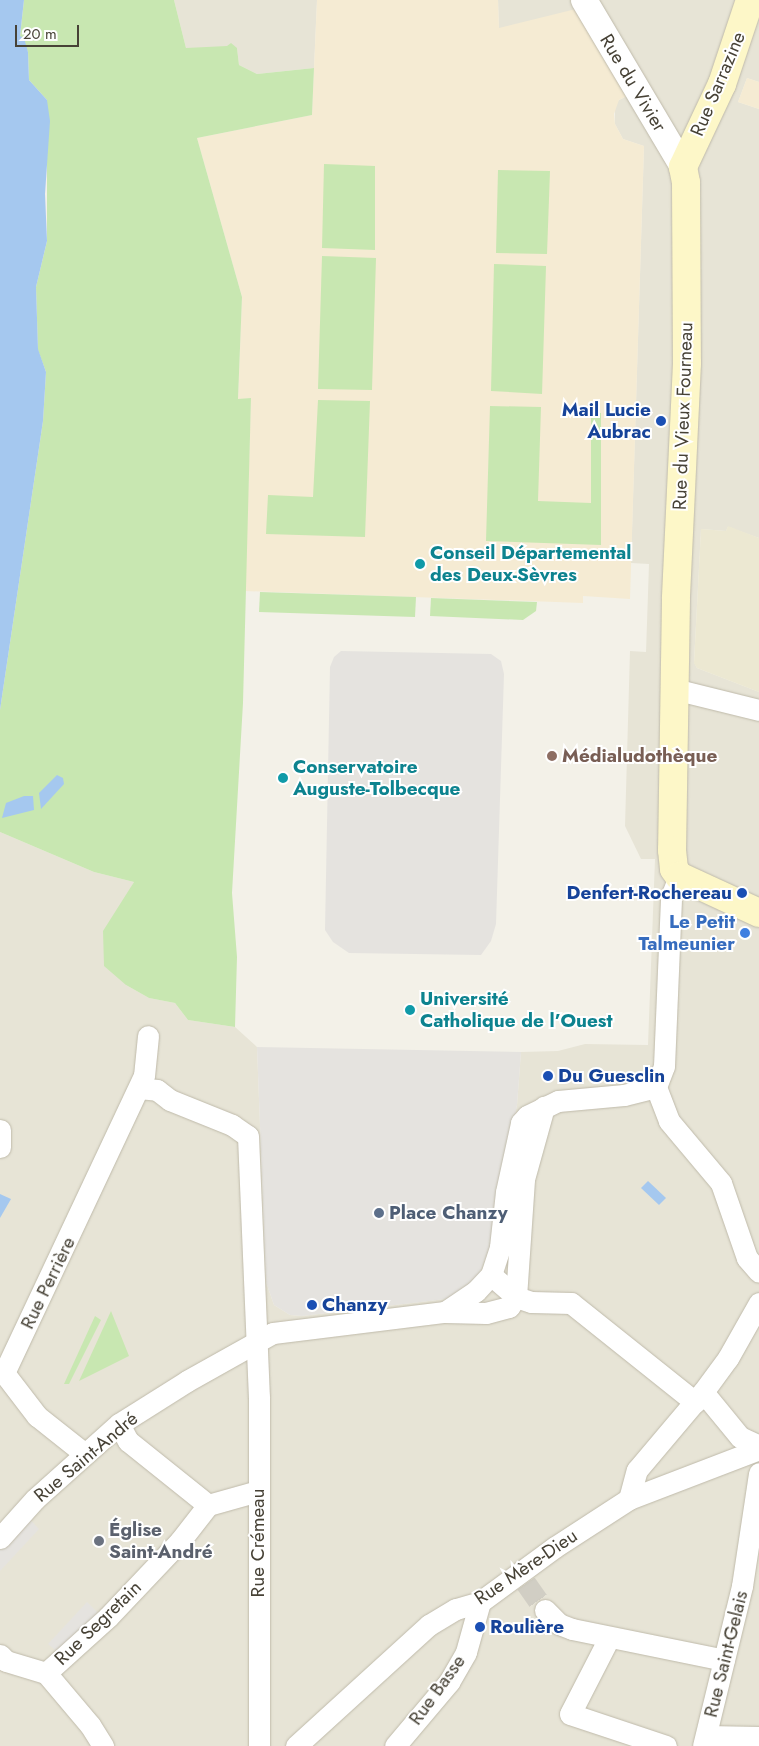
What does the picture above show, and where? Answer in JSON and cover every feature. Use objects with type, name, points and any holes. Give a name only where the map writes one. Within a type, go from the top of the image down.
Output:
[{"type":"main road","name":"Rue Sarrazine","points":[[683,166],[722,84],[750,0]]},
{"type":"main road","name":"Rue du Vieux Fourneau","points":[[679,876],[674,869],[672,850],[674,677],[687,363],[686,183],[683,166]]},
{"type":"main road","points":[[679,876],[759,913]]},
{"type":"street","name":"Rue du Vivier","points":[[584,0],[683,166]]},
{"type":"street","points":[[674,677],[759,710]]},
{"type":"street","points":[[679,876],[671,897],[664,1066],[656,1087],[669,1122],[722,1183],[747,1258],[759,1272]]},
{"type":"street","name":"Rue Perrière","points":[[85,1454],[37,1416],[4,1373],[139,1088],[144,1076],[148,1036]]},
{"type":"street","points":[[445,1312],[476,1291],[491,1275],[500,1247],[517,1132],[527,1116],[558,1101],[624,1095],[656,1087]]},
{"type":"street","points":[[139,1088],[157,1090],[170,1100],[232,1125],[248,1136],[257,1341],[273,1333],[445,1312],[498,1312],[509,1307],[516,1297],[524,1179],[544,1107]]},
{"type":"street","points":[[0,1130],[0,1147]]},
{"type":"street","points":[[491,1275],[516,1297],[531,1302],[558,1300],[571,1303],[699,1397],[740,1437],[759,1448]]},
{"type":"street","points":[[629,1499],[637,1470],[699,1397],[728,1358],[759,1303]]},
{"type":"street","name":"Rue Saint-André","points":[[0,1538],[35,1499],[119,1424],[257,1341]]},
{"type":"street","name":"Rue Crémeau","points":[[257,1341],[258,1746]]},
{"type":"street","points":[[119,1424],[128,1441],[208,1505],[258,1491]]},
{"type":"street","name":"Rue Mère-Dieu","points":[[296,1746],[430,1625],[456,1609],[480,1602],[523,1577],[629,1499],[759,1448]]},
{"type":"street","name":"Rue Saint-Gelais","points":[[705,1741],[742,1586],[759,1473]]},
{"type":"street","name":"Rue Segretain","points":[[46,1673],[108,1617],[180,1541],[208,1505]]},
{"type":"street","name":"Rue Basse","points":[[395,1746],[449,1682],[466,1652],[480,1602]]},
{"type":"street","points":[[545,1610],[559,1624],[609,1638],[724,1660]]},
{"type":"street","points":[[609,1638],[570,1714],[666,1746]]},
{"type":"street","points":[[2,1660],[46,1673],[90,1725],[103,1746]]},
{"type":"street","points":[[705,1741],[759,1737]]},
{"type":"shaded area","points":[[174,0],[317,0],[314,68],[257,74],[239,65],[237,48],[186,48]]},
{"type":"shaded area","name":"Conseil Départemental des Deux-Sèvres","points":[[317,0],[498,0],[499,28],[580,8],[631,94],[619,100],[614,114],[615,124],[623,139],[644,146],[630,599],[583,596],[583,603],[245,591],[251,398],[238,400],[242,297],[197,138],[312,115]]},
{"type":"shaded area","points":[[498,0],[759,0],[759,82],[747,78],[738,102],[759,109],[759,538],[728,527],[726,531],[701,529],[694,662],[697,668],[759,692],[759,1746],[0,1746],[0,832],[94,872],[134,882],[125,899],[126,985],[149,998],[175,1003],[188,1020],[235,1027],[257,1047],[266,1282],[274,1305],[290,1315],[302,1316],[454,1298],[501,1180],[517,1105],[521,1052],[558,1051],[585,1044],[648,1045],[655,859],[641,859],[625,826],[630,651],[646,652],[649,564],[631,563],[644,146],[623,139],[615,124],[615,106],[619,100],[631,94],[499,28]]},
{"type":"shaded area","points":[[747,78],[759,82],[759,109],[738,102]]},
{"type":"shaded area","points":[[728,526],[759,538],[759,692],[697,668],[694,663],[701,529],[726,531]]},
{"type":"shaded area","points":[[341,651],[491,654],[501,661],[504,674],[496,924],[491,941],[481,955],[349,953],[333,942],[325,930],[330,667],[334,657]]},
{"type":"shaded area","name":"Place Chanzy","points":[[257,1047],[521,1052],[517,1105],[490,1246],[477,1281],[454,1298],[302,1316],[290,1315],[274,1305],[266,1282]]},
{"type":"shaded area","points":[[23,1512],[39,1529],[0,1571],[0,1538]]},
{"type":"shaded area","points":[[87,1602],[105,1620],[63,1657],[48,1644]]},
{"type":"green space","points":[[24,0],[174,0],[186,48],[227,46],[231,43],[237,48],[239,65],[257,74],[314,68],[312,115],[197,138],[242,297],[238,399],[251,398],[243,703],[232,893],[237,957],[235,1027],[188,1020],[175,1003],[149,998],[126,985],[104,966],[103,931],[134,882],[94,872],[0,832],[0,710],[43,421],[46,372],[38,350],[36,287],[47,241],[47,100],[29,80],[28,52],[20,36]]},
{"type":"green space","points":[[324,164],[375,166],[375,250],[322,248]]},
{"type":"green space","points":[[498,170],[550,171],[547,254],[496,253]]},
{"type":"green space","points":[[322,256],[376,258],[372,390],[318,389]]},
{"type":"green space","points":[[494,264],[546,266],[542,394],[491,391]]},
{"type":"green space","points":[[318,400],[370,401],[365,537],[266,534],[268,495],[313,497]]},
{"type":"green space","points":[[490,406],[541,407],[538,501],[591,503],[591,413],[601,413],[601,545],[486,541]]},
{"type":"green space","points":[[260,592],[416,597],[415,617],[259,612]]},
{"type":"green space","points":[[431,598],[537,602],[536,611],[523,620],[430,616]]},
{"type":"green space","points":[[111,1311],[129,1356],[79,1381]]},
{"type":"green space","points":[[95,1316],[101,1320],[69,1384],[64,1384]]},
{"type":"water","points":[[0,0],[24,0],[20,36],[24,38],[28,52],[29,80],[47,100],[50,121],[45,194],[47,241],[36,287],[38,349],[46,372],[43,421],[0,710]]},
{"type":"water","points":[[57,775],[63,778],[64,784],[41,809],[39,793]]},
{"type":"water","points":[[24,796],[33,796],[34,810],[2,818],[6,803]]},
{"type":"water","points":[[648,1181],[666,1198],[659,1205],[641,1188]]},
{"type":"water","points":[[0,1194],[11,1199],[0,1218]]},
{"type":"tunnel","points":[[526,1583],[545,1610]]},
{"type":"place","name":"Mail Lucie Aubrac","points":[[661,421]]},
{"type":"place","name":"Conseil Départemental des Deux-Sèvres","points":[[420,564]]},
{"type":"place","name":"Médialudothèque","points":[[552,756]]},
{"type":"place","name":"Conservatoire Auguste-Tolbecque","points":[[283,778]]},
{"type":"place","name":"Denfert-Rochereau","points":[[742,893]]},
{"type":"place","name":"Le Petit Talmeunier","points":[[745,933]]},
{"type":"place","name":"Université Catholique de l’Ouest","points":[[410,1010]]},
{"type":"place","name":"Du Guesclin","points":[[548,1076]]},
{"type":"place","name":"Place Chanzy","points":[[379,1213]]},
{"type":"place","name":"Chanzy","points":[[312,1305]]},
{"type":"place","name":"Église Saint-André","points":[[99,1541]]},
{"type":"place","name":"Roulière","points":[[480,1627]]}]
